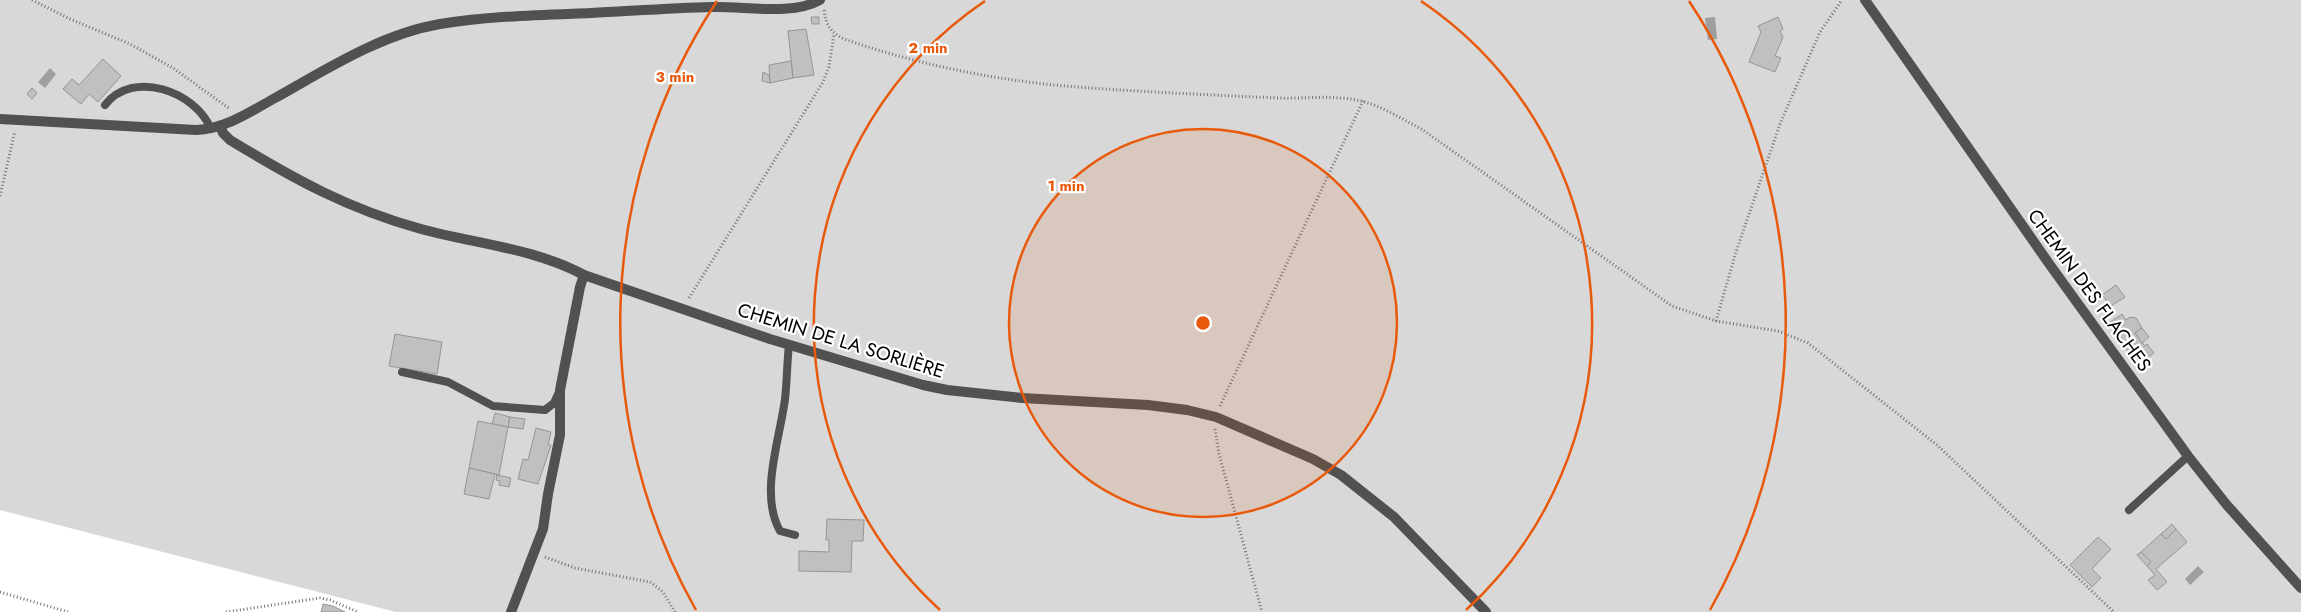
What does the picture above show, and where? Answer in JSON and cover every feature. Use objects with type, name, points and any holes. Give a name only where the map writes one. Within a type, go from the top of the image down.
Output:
[{"type":"street","name":"CHEMIN DES FLACHES","points":[[1864,0],[2044,257],[2188,456],[2226,504],[2301,588]]},
{"type":"street","points":[[0,118],[196,130],[215,128],[238,118],[394,36],[437,25],[478,19],[523,16],[712,7],[800,8],[822,2]]},
{"type":"street","name":"CHEMIN DE LA SORLIÈRE","points":[[215,128],[230,140],[302,183],[339,201],[420,228],[538,255],[562,263],[584,275],[789,345],[890,377],[947,390],[1022,398],[1148,406],[1187,410],[1216,417],[1313,459],[1348,480],[1394,517],[1486,612]]},
{"type":"street","points":[[511,612],[536,552],[543,529],[560,435],[560,390],[584,275]]},
{"type":"lane","points":[[104,105],[116,93],[132,87],[159,89],[172,92],[197,109],[215,128]]},
{"type":"lane","points":[[789,345],[785,398],[773,465],[771,501],[773,519],[780,531],[795,535]]},
{"type":"lane","points":[[402,372],[448,382],[493,406],[545,410],[554,403],[560,390]]},
{"type":"lane","points":[[2129,510],[2188,456]]},
{"type":"path","points":[[32,0],[70,19],[130,44],[173,68],[228,108],[238,118]]},
{"type":"path","points":[[1716,321],[1736,252],[1780,124],[1820,32],[1842,0]]},
{"type":"path","points":[[822,2],[827,25],[834,34],[858,44],[929,64],[999,78],[1085,88],[1274,98],[1331,97],[1363,101],[1383,109],[1422,130],[1672,306],[1716,321],[1778,331],[1808,343],[1822,352],[1937,445],[2114,612]]},
{"type":"path","points":[[686,309],[691,292],[824,82],[829,68],[834,34]]},
{"type":"path","points":[[1262,612],[1219,454],[1215,436],[1216,417],[1363,101]]},
{"type":"path","points":[[0,196],[15,133],[16,120]]},
{"type":"path","points":[[536,552],[575,568],[650,582],[663,592],[675,612]]},
{"type":"path","points":[[0,592],[68,612]]},
{"type":"path","points":[[226,612],[320,598],[330,600],[358,612]]},
{"type":"shaded area","points":[[0,0],[2301,0],[2301,612],[396,612],[0,510]]},
{"type":"shaded area","points":[[1715,17],[1717,39],[1708,40],[1705,18]]},
{"type":"shaded area","points":[[50,68],[56,74],[45,88],[38,82]]},
{"type":"shaded area","points":[[2198,566],[2204,572],[2190,585],[2185,579]]},
{"type":"building","points":[[811,17],[819,17],[819,24],[812,24]]},
{"type":"building","points":[[1778,17],[1783,29],[1780,31],[1783,37],[1775,56],[1781,58],[1775,72],[1749,62],[1761,32],[1758,26]]},
{"type":"building","points":[[806,29],[814,75],[793,78],[788,31]]},
{"type":"building","points":[[103,59],[121,76],[98,102],[89,94],[81,104],[63,89],[72,79],[79,85]]},
{"type":"building","points":[[791,61],[793,78],[770,83],[769,65]]},
{"type":"building","points":[[763,72],[769,75],[770,83],[762,81]]},
{"type":"building","points":[[32,88],[37,93],[32,99],[27,94]]},
{"type":"building","points":[[2116,285],[2125,297],[2111,306],[2102,295]]},
{"type":"building","points":[[2122,314],[2126,320],[2130,317],[2136,318],[2142,328],[2135,333],[2145,346],[2147,344],[2154,353],[2138,365],[2109,323]]},
{"type":"building","points":[[2142,328],[2149,337],[2142,343],[2135,333]]},
{"type":"building","points":[[395,334],[442,342],[437,374],[389,366]]},
{"type":"building","points":[[495,413],[510,417],[508,427],[492,424]]},
{"type":"building","points":[[510,417],[525,419],[523,429],[508,427]]},
{"type":"building","points":[[478,421],[508,427],[499,475],[469,468]]},
{"type":"building","points":[[536,428],[551,432],[548,445],[551,445],[538,484],[518,479],[523,459],[528,460]]},
{"type":"building","points":[[469,468],[495,474],[489,499],[464,494]]},
{"type":"building","points":[[497,475],[511,478],[509,487],[499,485],[500,481],[496,480]]},
{"type":"building","points":[[827,519],[864,520],[863,541],[852,541],[851,572],[799,571],[799,551],[829,552],[829,540],[826,540]]},
{"type":"building","points":[[2172,524],[2176,529],[2166,539],[2161,534]]},
{"type":"building","points":[[2176,529],[2187,542],[2156,569],[2167,582],[2157,590],[2148,580],[2155,575],[2147,566],[2151,562],[2141,552],[2161,534],[2166,539]]},
{"type":"building","points":[[2098,537],[2111,549],[2092,569],[2101,578],[2092,587],[2070,565]]},
{"type":"building","points":[[2141,552],[2151,562],[2147,566],[2137,555]]},
{"type":"building","points":[[323,604],[333,606],[345,612],[321,612]]}]
